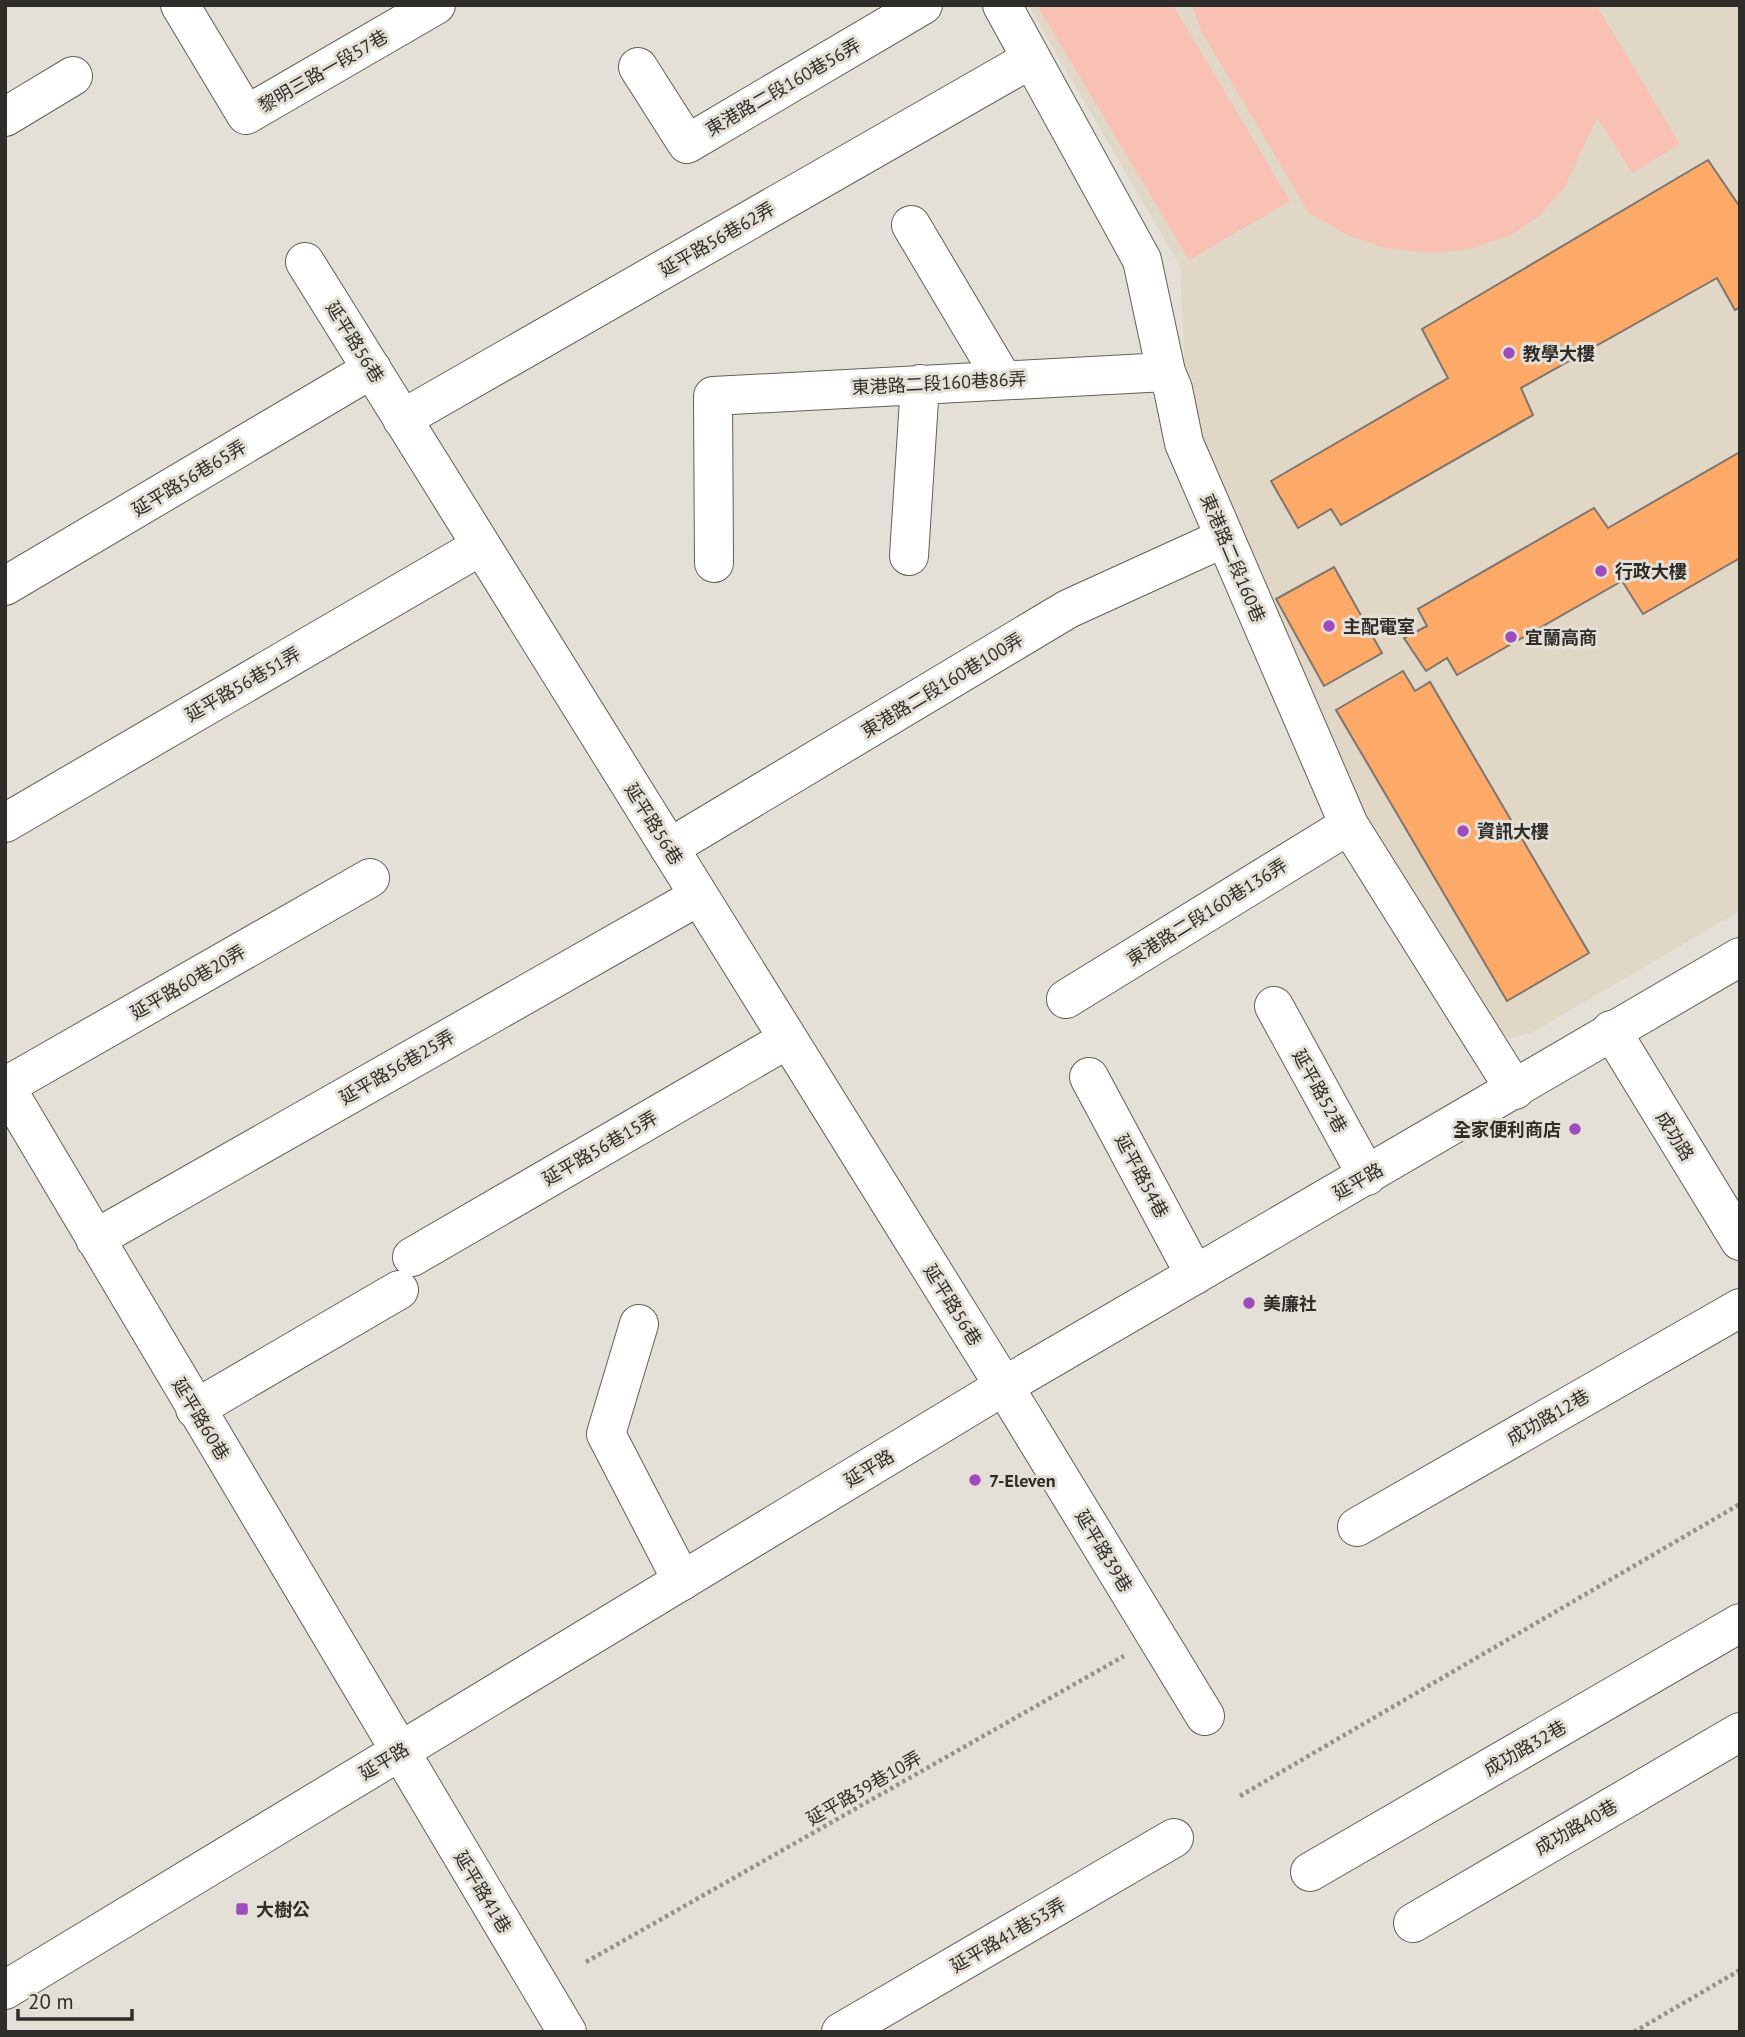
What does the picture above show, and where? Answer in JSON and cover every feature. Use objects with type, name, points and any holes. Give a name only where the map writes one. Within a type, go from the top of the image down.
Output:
[{"type":"street","name":"黎明三路一段57巷","points":[[180,5],[246,115],[436,5]]},
{"type":"street","name":"東港路二段160巷56弄","points":[[638,67],[687,144],[923,5]]},
{"type":"street","name":"東港路二段160巷","points":[[1002,5],[1142,260],[1184,443],[1349,825],[1514,1090]]},
{"type":"street","name":"延平路56巷62弄","points":[[402,419],[1031,59]]},
{"type":"street","points":[[5,117],[73,76]]},
{"type":"street","points":[[911,225],[1003,380]]},
{"type":"street","name":"延平路56巷","points":[[305,262],[1004,1386]]},
{"type":"street","name":"延平路56巷65弄","points":[[5,586],[372,369]]},
{"type":"street","name":"東港路二段160巷86弄","points":[[714,563],[713,396],[1166,372]]},
{"type":"street","points":[[909,556],[919,384]]},
{"type":"street","name":"東港路二段160巷100弄","points":[[669,848],[1068,610],[1224,538]]},
{"type":"street","name":"延平路56巷51弄","points":[[5,823],[481,546]]},
{"type":"street","name":"東港路二段160巷136弄","points":[[1066,999],[1349,825]]},
{"type":"street","name":"延平路60巷20弄","points":[[5,1086],[370,877]]},
{"type":"street","name":"延平路56巷25弄","points":[[95,1239],[699,896]]},
{"type":"street","name":"延平路","points":[[5,1990],[1004,1386],[1740,957]]},
{"type":"street","name":"延平路52巷","points":[[1273,1006],[1367,1176]]},
{"type":"street","name":"成功路","points":[[1611,1030],[1740,1241]]},
{"type":"street","name":"延平路56巷15弄","points":[[195,1409],[406,1273],[788,1039]]},
{"type":"street","name":"延平路54巷","points":[[1088,1077],[1195,1275]]},
{"type":"street","name":"延平路60巷","points":[[5,1086],[400,1751]]},
{"type":"street","name":"成功路12巷","points":[[1357,1527],[1740,1308]]},
{"type":"street","points":[[639,1324],[606,1434],[682,1581]]},
{"type":"street","name":"延平路39巷","points":[[1004,1386],[1205,1716]]},
{"type":"street","name":"成功路32巷","points":[[1310,1872],[1740,1623]]},
{"type":"street","name":"成功路40巷","points":[[1413,1923],[1740,1732]]},
{"type":"street","name":"延平路41巷","points":[[400,1751],[567,2032]]},
{"type":"street","name":"延平路41巷53弄","points":[[841,2032],[1174,1838]]},
{"type":"path","points":[[1240,1796],[1740,1504]]},
{"type":"path","name":"延平路39巷10弄","points":[[586,1962],[1157,1638]]},
{"type":"path","points":[[1634,2032],[1740,1970]]},
{"type":"shaded area","name":"宜蘭高商","points":[[1028,5],[1740,5],[1740,911],[1533,1032],[1507,1039],[1364,814],[1199,460],[1186,390],[1180,266]]},
{"type":"shaded area","points":[[1037,5],[1173,5],[1290,201],[1189,260]]},
{"type":"shaded area","points":[[1192,5],[1596,5],[1680,144],[1632,173],[1597,117],[1565,187],[1539,216],[1511,235],[1471,249],[1431,253],[1385,248],[1348,235],[1309,213],[1200,29]]},
{"type":"building","name":"教學大樓","points":[[1708,160],[1740,207],[1740,307],[1735,310],[1717,278],[1521,388],[1533,415],[1341,525],[1331,509],[1298,528],[1271,481],[1448,378],[1422,329]]},
{"type":"building","name":"行政大樓","points":[[1740,452],[1740,558],[1643,614],[1622,581],[1457,675],[1447,658],[1426,671],[1404,638],[1427,626],[1418,609],[1594,508],[1608,528]]},
{"type":"building","name":"主配電室","points":[[1334,567],[1382,653],[1324,686],[1276,599]]},
{"type":"building","name":"資訊大樓","points":[[1403,671],[1415,691],[1430,682],[1589,953],[1507,1001],[1336,710]]},
{"type":"place","name":"教學大樓","points":[[1509,353]]},
{"type":"place","name":"行政大樓","points":[[1601,571]]},
{"type":"place","name":"主配電室","points":[[1329,626]]},
{"type":"place","name":"宜蘭高商","points":[[1511,637]]},
{"type":"place","name":"資訊大樓","points":[[1463,831]]},
{"type":"place","name":"全家便利商店","points":[[1575,1129]]},
{"type":"place","name":"美廉社","points":[[1249,1303]]},
{"type":"place","name":"7-Eleven","points":[[975,1480]]},
{"type":"place","name":"大樹公","points":[[242,1909]]}]
